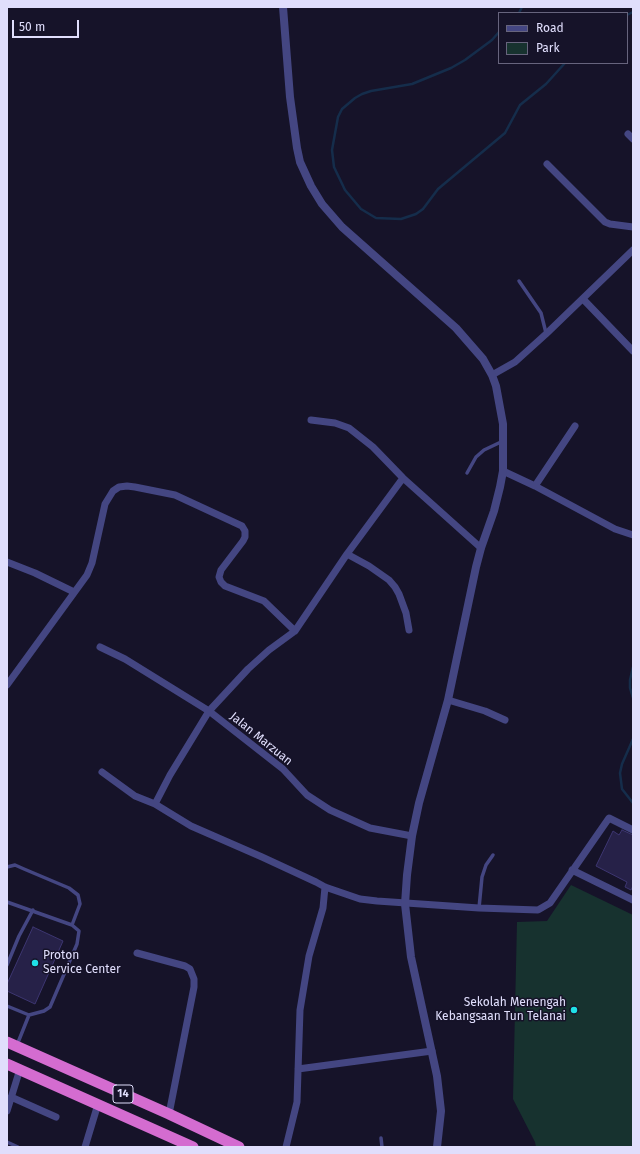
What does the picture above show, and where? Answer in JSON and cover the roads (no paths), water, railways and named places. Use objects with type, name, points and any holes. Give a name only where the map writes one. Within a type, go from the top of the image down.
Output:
[{"type":"highway","name":"14","points":[[12,1044],[239,1147]]},
{"type":"highway","name":"14","points":[[7,1064],[193,1147]]},
{"type":"street","points":[[283,7],[290,97],[297,148],[300,162],[311,186],[322,204],[342,227],[456,328],[483,359],[492,375],[500,406],[504,441],[503,471],[494,511],[481,548],[448,700],[419,803],[412,836],[407,875],[405,904],[411,957],[437,1076],[441,1111],[437,1147]]},
{"type":"street","points":[[547,164],[605,222],[633,228]]},
{"type":"street","points":[[492,375],[515,362],[633,250]]},
{"type":"street","points":[[583,299],[633,351]]},
{"type":"street","points":[[311,420],[335,423],[349,428],[373,447],[403,478],[481,548]]},
{"type":"street","points":[[535,486],[574,426]]},
{"type":"street","points":[[503,471],[633,536]]},
{"type":"street","points":[[155,804],[170,775],[209,711],[248,669],[269,650],[295,631],[347,554],[403,478]]},
{"type":"street","points":[[7,684],[87,575],[92,563],[105,504],[108,497],[119,487],[135,487],[175,495],[242,526],[245,531],[245,537],[221,570],[219,578],[221,582],[225,586],[264,601],[295,631]]},
{"type":"street","points":[[347,554],[369,566],[389,580],[399,594],[406,613],[409,630]]},
{"type":"street","points":[[7,562],[35,573],[74,592]]},
{"type":"street","name":"Jalan Marzuan","points":[[100,648],[125,659],[209,711],[282,769],[307,795],[330,810],[370,828],[412,836]]},
{"type":"street","points":[[448,700],[485,711],[505,720]]},
{"type":"street","points":[[102,772],[135,796],[155,804],[191,826],[325,887],[360,898],[405,904],[538,910],[550,903],[609,818],[633,830]]},
{"type":"street","points":[[572,870],[633,900]]},
{"type":"street","points":[[286,1147],[296,1102],[300,1010],[310,956],[323,908],[325,887]]},
{"type":"street","points":[[136,953],[185,966],[190,969],[194,979],[194,987],[169,1114]]},
{"type":"street","points":[[298,1069],[432,1051]]},
{"type":"street","points":[[7,1111],[20,1069]]},
{"type":"street","points":[[11,1097],[56,1117]]},
{"type":"street","points":[[85,1147],[98,1104]]},
{"type":"lane","points":[[519,281],[541,313],[546,334]]},
{"type":"lane","points":[[467,473],[476,457],[484,450],[504,441]]},
{"type":"lane","points":[[479,908],[482,877],[486,865],[493,855]]},
{"type":"lane","points":[[7,867],[15,866],[24,869],[69,888],[78,895],[80,904],[72,925]]},
{"type":"lane","points":[[7,902],[72,925],[79,931],[77,944],[50,1007],[44,1011],[29,1015],[7,1006]]},
{"type":"lane","points":[[7,965],[19,936],[33,910]]},
{"type":"lane","points":[[12,1044],[29,1015]]},
{"type":"lane","points":[[381,1138],[382,1147]]},
{"type":"lane","points":[[7,1142],[18,1147]]},
{"type":"waterway","points":[[520,12],[522,7]]},
{"type":"waterway","points":[[628,14],[633,12]]},
{"type":"waterway","points":[[498,33],[492,40],[465,60],[451,68],[412,84],[362,94],[342,109],[338,117],[332,150],[334,167],[345,190],[361,209],[376,218],[401,219],[416,214],[423,209],[438,189],[505,133],[520,105],[546,84],[564,64]]},
{"type":"waterway","points":[[633,667],[630,680],[630,688],[633,698]]},
{"type":"waterway","points":[[633,739],[622,764],[620,773],[622,789],[633,803]]},
{"type":"place","name":"Proton Service Center","points":[[35,963]]},
{"type":"place","name":"Sekolah Menengah Kebangsaan Tun Telanai","points":[[574,1010]]}]
